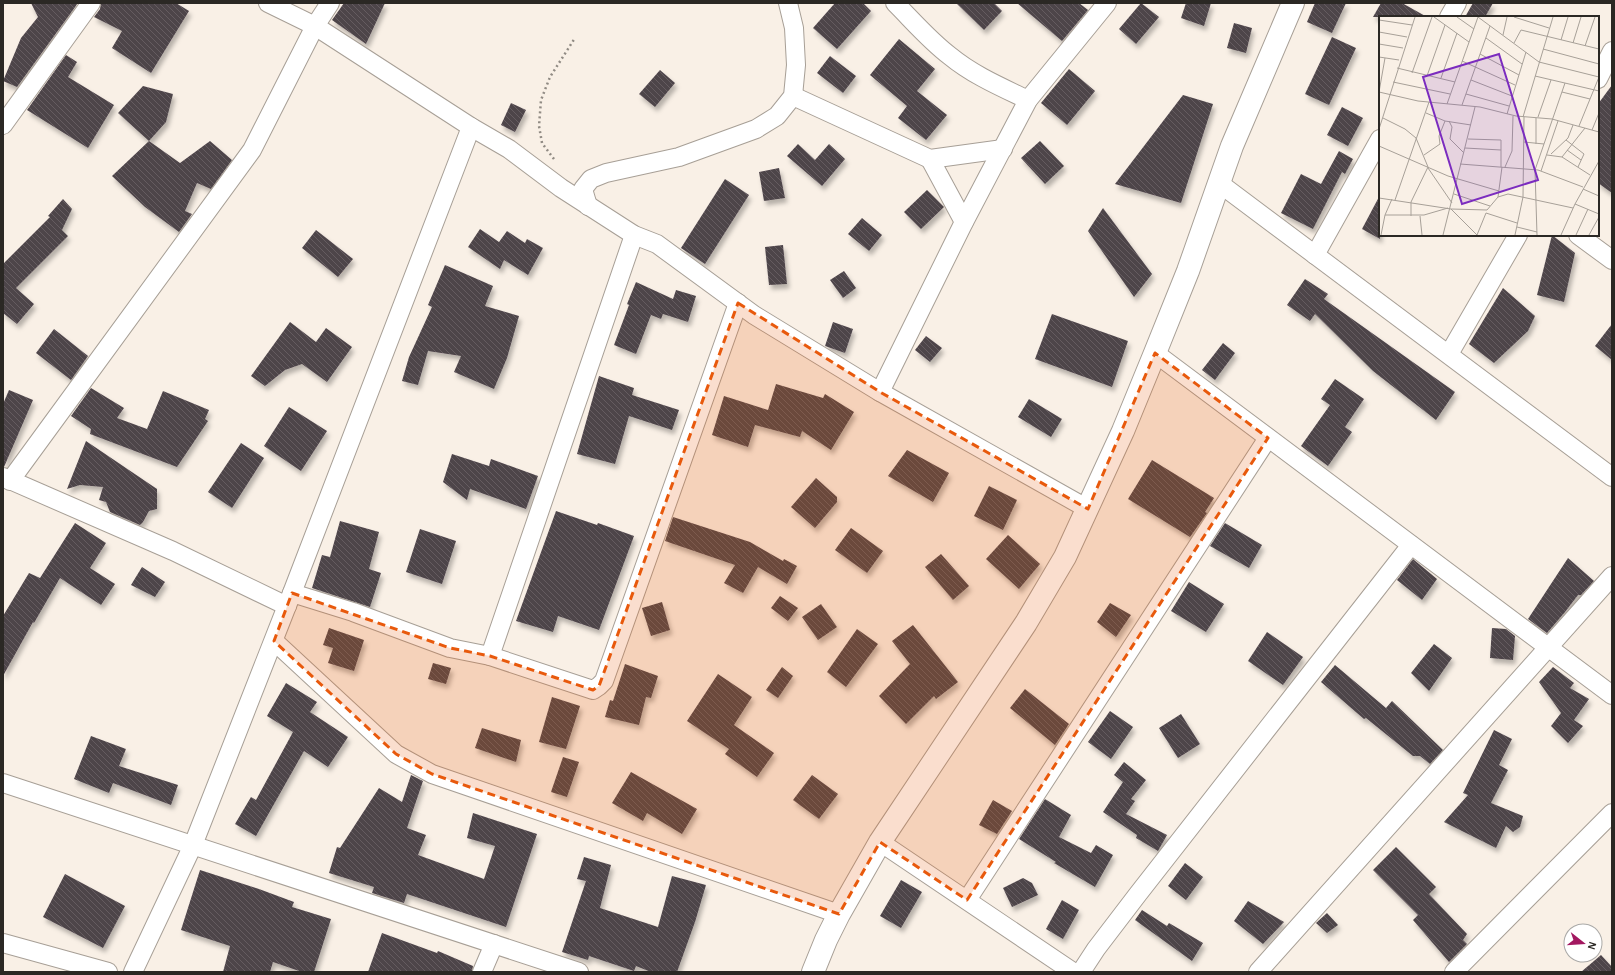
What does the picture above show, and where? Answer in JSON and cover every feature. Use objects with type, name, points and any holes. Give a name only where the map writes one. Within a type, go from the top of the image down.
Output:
[{"type":"main road","points":[[813,972],[826,940],[839,914],[880,842],[1026,623],[1065,557],[1123,431],[1188,271],[1232,146],[1293,3]]},
{"type":"street","points":[[3,125],[91,3]]},
{"type":"street","points":[[268,3],[315,26],[471,127],[509,149],[561,188],[588,206],[634,235],[657,244],[754,315],[880,392],[1088,509]]},
{"type":"street","points":[[330,3],[315,26],[252,150],[7,479],[290,600],[353,612],[450,648],[490,656],[593,690],[604,681],[738,302]]},
{"type":"street","points":[[588,206],[584,189],[591,179],[606,173],[679,157],[738,136],[777,116],[793,96],[796,65],[794,28],[788,3]]},
{"type":"street","points":[[895,3],[934,43],[951,58],[989,81],[1028,100]]},
{"type":"street","points":[[880,392],[964,222],[1028,100],[1107,3]]},
{"type":"street","points":[[1450,16],[1456,3]]},
{"type":"street","points":[[1599,77],[1612,51]]},
{"type":"street","points":[[793,96],[930,159],[1003,149]]},
{"type":"street","points":[[133,972],[193,846],[290,600],[471,127]]},
{"type":"street","points":[[1315,255],[1379,141]]},
{"type":"street","points":[[930,159],[964,222]]},
{"type":"street","points":[[1219,183],[1612,476]]},
{"type":"street","points":[[490,656],[634,235]]},
{"type":"street","points":[[1449,354],[1517,236]]},
{"type":"street","points":[[1579,236],[1612,260]]},
{"type":"street","points":[[1155,353],[1612,695]]},
{"type":"street","points":[[967,900],[1268,438]]},
{"type":"street","points":[[1081,972],[1096,949],[1138,894],[1411,545]]},
{"type":"street","points":[[1258,972],[1612,576]]},
{"type":"street","points":[[274,640],[396,754],[432,774],[839,914]]},
{"type":"street","points":[[3,783],[579,972]]},
{"type":"street","points":[[1454,972],[1612,813]]},
{"type":"street","points":[[880,842],[1073,972]]},
{"type":"street","points":[[3,943],[108,972]]},
{"type":"street","points":[[482,972],[494,944]]},
{"type":"path","points":[[561,188],[561,174],[557,164],[542,143],[539,126],[541,100],[550,77],[575,38]]},
{"type":"highlighted area","points":[[738,303],[880,392],[1088,509],[1155,353],[1268,438],[967,900],[880,842],[839,914],[432,774],[396,754],[274,641],[292,593],[450,648],[490,656],[593,690],[599,686]]},
{"type":"building","points":[[31,3],[78,3],[17,87],[3,81],[21,38],[38,17]]},
{"type":"building","points":[[101,3],[176,3],[189,11],[151,73],[112,48],[122,31],[94,17],[100,9]]},
{"type":"building","points":[[344,3],[385,3],[366,44],[332,20]]},
{"type":"building","points":[[835,3],[863,3],[871,11],[837,49],[813,28]]},
{"type":"building","points":[[956,3],[994,3],[1002,11],[984,30]]},
{"type":"building","points":[[1017,3],[1079,3],[1088,10],[1062,41]]},
{"type":"building","points":[[1141,3],[1159,17],[1136,44],[1119,29]]},
{"type":"building","points":[[1186,3],[1211,3],[1204,26],[1181,18]]},
{"type":"building","points":[[1315,3],[1346,3],[1332,33],[1307,22]]},
{"type":"building","points":[[1381,3],[1402,3],[1425,16],[1379,16],[1373,17]]},
{"type":"building","points":[[1473,3],[1493,3],[1486,16],[1466,16]]},
{"type":"building","points":[[1234,23],[1252,28],[1246,53],[1227,48]]},
{"type":"building","points":[[1332,37],[1356,48],[1329,105],[1305,94]]},
{"type":"building","points":[[899,39],[935,69],[917,91],[947,115],[926,140],[898,118],[907,106],[870,75]]},
{"type":"building","points":[[66,55],[77,62],[68,77],[114,105],[88,148],[27,110]]},
{"type":"building","points":[[830,56],[856,76],[843,93],[817,73]]},
{"type":"building","points":[[1069,69],[1095,91],[1067,125],[1041,103]]},
{"type":"building","points":[[660,70],[675,83],[655,107],[639,94]]},
{"type":"building","points":[[1612,85],[1612,193],[1599,184],[1599,103]]},
{"type":"building","points":[[143,86],[173,94],[166,122],[149,141],[118,113]]},
{"type":"building","points":[[1183,95],[1213,104],[1181,203],[1115,184]]},
{"type":"building","points":[[511,103],[526,110],[515,132],[501,125]]},
{"type":"building","points":[[1342,107],[1363,118],[1348,146],[1327,135]]},
{"type":"building","points":[[149,141],[180,163],[210,141],[232,160],[211,189],[197,183],[185,211],[192,214],[179,232],[145,207],[112,176]]},
{"type":"building","points":[[1040,141],[1064,166],[1045,184],[1021,158]]},
{"type":"building","points":[[798,144],[815,160],[829,144],[845,159],[822,186],[787,156]]},
{"type":"building","points":[[1339,151],[1353,159],[1345,174],[1342,172],[1313,229],[1281,213],[1301,174],[1321,184]]},
{"type":"building","points":[[779,168],[785,198],[764,201],[759,172]]},
{"type":"building","points":[[725,179],[749,195],[705,264],[681,248]]},
{"type":"building","points":[[927,190],[944,207],[921,229],[904,212]]},
{"type":"building","points":[[1379,197],[1380,239],[1362,229]]},
{"type":"building","points":[[63,199],[72,209],[62,230],[68,236],[16,288],[34,304],[17,324],[3,313],[3,264],[50,217],[48,216]]},
{"type":"building","points":[[1103,208],[1152,274],[1134,297],[1088,231]]},
{"type":"building","points":[[862,218],[882,235],[869,251],[848,234]]},
{"type":"building","points":[[480,229],[499,242],[507,231],[525,243],[527,239],[543,248],[528,275],[504,260],[500,269],[468,247]]},
{"type":"building","points":[[316,230],[353,259],[338,277],[302,248]]},
{"type":"building","points":[[1552,236],[1553,236],[1575,253],[1564,302],[1537,295]]},
{"type":"building","points":[[783,245],[787,284],[769,285],[765,247]]},
{"type":"building","points":[[445,265],[493,286],[485,306],[519,316],[507,358],[494,389],[454,372],[461,356],[428,351],[418,385],[402,381],[409,357],[432,307],[428,305]]},
{"type":"building","points":[[844,271],[856,288],[843,298],[830,280]]},
{"type":"building","points":[[1305,279],[1328,294],[1324,299],[1455,392],[1436,420],[1373,371],[1315,314],[1310,321],[1287,305]]},
{"type":"building","points":[[636,282],[673,299],[676,290],[696,296],[688,322],[663,314],[661,319],[651,315],[636,354],[614,345],[629,305],[627,304]]},
{"type":"building","points":[[1503,288],[1535,316],[1528,331],[1494,363],[1469,344]]},
{"type":"building","points":[[1052,314],[1128,341],[1112,387],[1035,359]]},
{"type":"building","points":[[290,322],[316,342],[326,328],[352,347],[327,382],[302,364],[285,370],[265,386],[251,376]]},
{"type":"building","points":[[833,322],[853,329],[845,353],[825,346]]},
{"type":"building","points":[[1612,324],[1612,360],[1595,346]]},
{"type":"building","points":[[54,329],[88,356],[71,380],[36,353]]},
{"type":"building","points":[[926,336],[942,348],[930,362],[915,350]]},
{"type":"building","points":[[1223,343],[1235,353],[1215,380],[1202,370]]},
{"type":"building","points":[[599,376],[634,388],[632,395],[679,410],[672,430],[629,416],[615,464],[577,454]]},
{"type":"building","points":[[1335,379],[1364,399],[1345,427],[1352,432],[1328,466],[1301,446],[1330,405],[1321,399]]},
{"type":"building","points":[[776,384],[823,398],[825,394],[854,412],[831,450],[802,431],[800,437],[755,425],[748,447],[712,435],[724,396],[768,410]]},
{"type":"building","points":[[91,388],[124,408],[117,418],[147,429],[163,391],[209,410],[205,419],[208,421],[177,467],[90,434],[91,429],[71,416]]},
{"type":"building","points":[[9,390],[33,400],[4,467],[3,404]]},
{"type":"building","points":[[1029,399],[1062,419],[1051,437],[1018,417]]},
{"type":"building","points":[[289,407],[327,431],[301,471],[264,446]]},
{"type":"building","points":[[86,441],[157,489],[157,509],[149,511],[140,525],[110,512],[106,502],[99,500],[103,487],[80,485],[67,489]]},
{"type":"building","points":[[241,443],[264,458],[232,508],[208,492]]},
{"type":"building","points":[[907,450],[949,473],[933,502],[888,476]]},
{"type":"building","points":[[452,454],[489,466],[491,459],[538,476],[526,509],[470,489],[467,500],[443,482]]},
{"type":"building","points":[[1152,460],[1214,498],[1205,512],[1207,513],[1190,537],[1128,499]]},
{"type":"building","points":[[816,478],[837,497],[837,502],[815,528],[791,507]]},
{"type":"building","points":[[989,486],[1017,500],[1003,530],[974,516]]},
{"type":"building","points":[[556,511],[597,525],[598,523],[634,536],[599,630],[558,616],[553,632],[516,621]]},
{"type":"building","points":[[673,517],[750,542],[783,561],[784,559],[797,566],[787,584],[758,567],[743,593],[724,583],[735,565],[665,541]]},
{"type":"building","points":[[340,521],[379,532],[369,569],[381,573],[370,607],[312,588],[322,555],[330,557]]},
{"type":"building","points":[[75,523],[106,543],[90,568],[115,584],[101,605],[60,578],[34,623],[33,622],[3,676],[3,616],[29,573],[40,578]]},
{"type":"building","points":[[1225,523],[1262,545],[1249,568],[1210,546]]},
{"type":"building","points":[[851,528],[883,551],[867,573],[835,550]]},
{"type":"building","points":[[420,529],[456,541],[442,584],[406,572]]},
{"type":"building","points":[[1008,535],[1040,564],[1019,589],[986,559]]},
{"type":"building","points":[[941,554],[969,586],[953,600],[925,567]]},
{"type":"building","points":[[1568,558],[1594,581],[1581,595],[1578,595],[1547,633],[1528,619]]},
{"type":"building","points":[[1413,559],[1437,579],[1422,600],[1397,580]]},
{"type":"building","points":[[142,567],[165,582],[155,597],[131,585]]},
{"type":"building","points":[[1189,582],[1224,604],[1206,632],[1171,611]]},
{"type":"building","points":[[780,596],[798,608],[788,621],[771,608]]},
{"type":"building","points":[[662,602],[670,630],[651,636],[642,608]]},
{"type":"building","points":[[1110,603],[1131,615],[1116,637],[1097,622]]},
{"type":"building","points":[[821,604],[837,627],[818,640],[802,617]]},
{"type":"building","points":[[913,625],[958,682],[936,699],[934,696],[906,724],[879,696],[910,664],[892,641]]},
{"type":"building","points":[[329,628],[364,640],[354,671],[328,663],[333,648],[323,645]]},
{"type":"building","points":[[1492,628],[1506,629],[1515,636],[1513,660],[1490,658]]},
{"type":"building","points":[[857,629],[878,644],[846,687],[827,672]]},
{"type":"building","points":[[1267,632],[1303,657],[1283,685],[1248,661]]},
{"type":"building","points":[[1434,644],[1452,658],[1429,691],[1411,673]]},
{"type":"building","points":[[433,663],[451,668],[446,684],[428,679]]},
{"type":"building","points":[[625,664],[658,676],[651,698],[646,697],[639,725],[605,717],[610,700],[613,701]]},
{"type":"building","points":[[1335,665],[1386,708],[1392,701],[1443,750],[1430,764],[1420,756],[1413,756],[1366,718],[1364,719],[1321,682]]},
{"type":"building","points":[[782,667],[793,676],[778,698],[766,690]]},
{"type":"building","points":[[1553,667],[1574,683],[1570,688],[1589,699],[1574,720],[1583,726],[1568,743],[1551,726],[1561,713],[1539,682]]},
{"type":"building","points":[[718,674],[752,697],[734,725],[774,753],[757,777],[725,754],[729,749],[687,721]]},
{"type":"building","points":[[286,683],[317,702],[310,712],[348,737],[328,767],[304,751],[256,836],[235,824],[251,797],[256,800],[293,732],[267,716]]},
{"type":"building","points":[[1025,689],[1069,724],[1055,745],[1010,708]]},
{"type":"building","points":[[552,697],[580,706],[566,749],[539,742]]},
{"type":"building","points":[[1110,711],[1133,727],[1111,759],[1088,742]]},
{"type":"building","points":[[1181,714],[1200,744],[1178,758],[1159,728]]},
{"type":"building","points":[[482,728],[521,740],[516,762],[475,748]]},
{"type":"building","points":[[1494,730],[1512,739],[1499,765],[1508,770],[1491,803],[1523,816],[1520,827],[1513,832],[1506,826],[1496,848],[1444,822],[1468,795],[1463,793]]},
{"type":"building","points":[[91,736],[126,749],[119,766],[178,785],[171,805],[113,783],[109,793],[74,779]]},
{"type":"building","points":[[563,757],[579,762],[567,797],[551,792]]},
{"type":"building","points":[[1124,762],[1146,780],[1131,799],[1135,801],[1126,814],[1167,835],[1158,851],[1136,838],[1137,835],[1103,812],[1123,782],[1114,775]]},
{"type":"building","points":[[631,772],[697,809],[682,834],[647,813],[643,821],[612,803]]},
{"type":"building","points":[[411,775],[423,781],[407,828],[426,835],[418,855],[484,879],[495,846],[467,838],[473,813],[537,834],[506,927],[407,894],[404,903],[372,893],[374,887],[329,873],[337,847],[340,848],[379,788],[402,802]]},
{"type":"building","points":[[812,775],[838,794],[819,819],[793,800]]},
{"type":"building","points":[[1045,799],[1071,815],[1059,837],[1091,853],[1096,845],[1113,855],[1095,887],[1054,863],[1056,862],[1019,839]]},
{"type":"building","points":[[993,800],[1012,811],[997,834],[979,825]]},
{"type":"building","points":[[1396,847],[1436,887],[1429,894],[1467,934],[1463,940],[1467,944],[1449,962],[1413,920],[1418,915],[1373,870]]},
{"type":"building","points":[[584,857],[611,865],[600,908],[658,927],[672,876],[706,885],[695,922],[677,972],[651,972],[636,966],[634,971],[589,956],[588,960],[562,952],[586,881],[577,879]]},
{"type":"building","points":[[1185,863],[1203,877],[1186,900],[1168,886]]},
{"type":"building","points":[[200,870],[294,902],[292,907],[331,919],[314,972],[302,972],[273,962],[270,972],[223,972],[230,946],[181,930]]},
{"type":"building","points":[[65,874],[125,906],[103,948],[43,917]]},
{"type":"building","points":[[1023,878],[1032,883],[1038,895],[1012,907],[1003,888]]},
{"type":"building","points":[[901,880],[922,892],[901,928],[880,916]]},
{"type":"building","points":[[1062,900],[1079,910],[1063,939],[1046,929]]},
{"type":"building","points":[[1248,901],[1284,922],[1263,944],[1234,921]]},
{"type":"building","points":[[1142,910],[1167,926],[1169,923],[1203,943],[1192,961],[1135,920]]},
{"type":"building","points":[[1327,913],[1338,925],[1327,933],[1316,923]]},
{"type":"building","points":[[382,933],[437,953],[438,951],[473,966],[472,972],[368,972]]},
{"type":"building","points":[[1603,957],[1612,967],[1612,972],[1581,972],[1592,963],[1603,963]]}]
